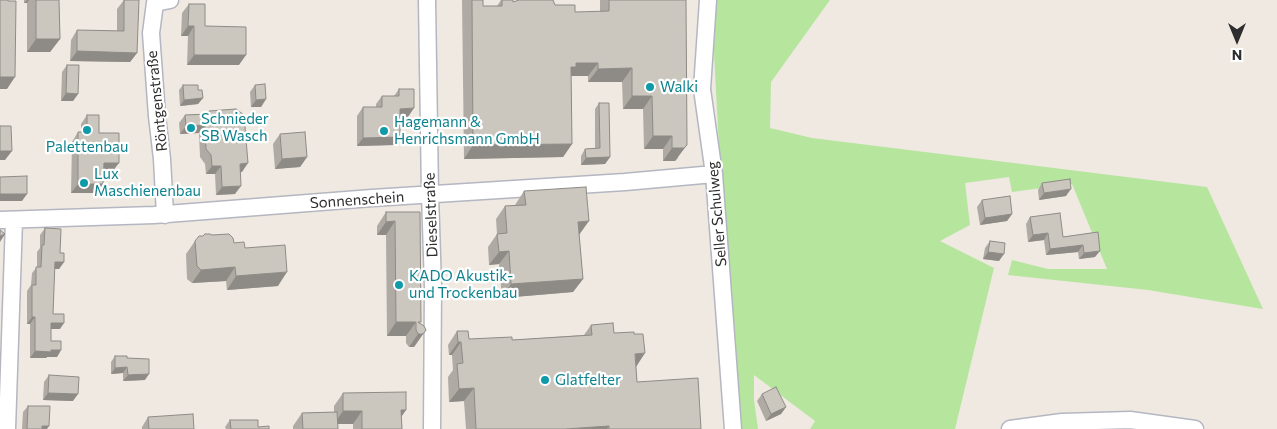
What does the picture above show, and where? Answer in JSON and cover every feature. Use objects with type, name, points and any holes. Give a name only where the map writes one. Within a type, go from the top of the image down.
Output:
[{"type":"street","name":"Röntgenstraße","points":[[165,214],[162,159],[150,33],[155,3],[170,0]]},
{"type":"street","name":"Dieselstraße","points":[[428,0],[433,287],[432,429]]},
{"type":"street","name":"Seller Schulweg","points":[[708,0],[702,89],[714,174],[733,429]]},
{"type":"street","name":"Sonnenschein","points":[[7,220],[165,214],[430,194],[625,182],[714,174]]},
{"type":"street","points":[[7,220],[7,429]]},
{"type":"street","points":[[1010,429],[1062,422],[1130,420],[1196,429]]},
{"type":"green space","points":[[714,0],[830,0],[771,82],[770,128],[812,138],[1207,187],[1263,309],[1148,290],[1008,275],[1012,260],[1048,269],[1107,269],[1072,184],[1012,192],[1009,177],[965,183],[970,225],[940,241],[994,268],[955,429],[810,429],[815,421],[754,375],[754,400],[758,429],[741,429],[721,185],[713,35]]},
{"type":"building","points":[[0,0],[16,1],[15,77],[0,77]]},
{"type":"building","points":[[36,0],[59,0],[60,39],[36,39]]},
{"type":"building","points":[[124,0],[139,0],[137,53],[77,51],[77,30],[124,31]]},
{"type":"building","name":"Walki","points":[[472,0],[483,0],[483,6],[502,6],[502,0],[513,0],[513,2],[519,0],[553,0],[555,5],[575,5],[575,12],[609,11],[609,0],[686,0],[687,145],[684,148],[672,148],[672,136],[653,136],[652,96],[632,96],[632,68],[598,69],[598,63],[576,63],[576,67],[571,67],[572,144],[473,145]]},
{"type":"building","points":[[189,4],[205,4],[205,26],[246,27],[246,55],[194,55],[194,26],[188,26]]},
{"type":"building","points":[[67,65],[79,65],[78,94],[66,93]]},
{"type":"building","points":[[265,84],[266,99],[256,100],[255,85]]},
{"type":"building","points":[[183,85],[198,85],[198,90],[202,90],[203,98],[184,100]]},
{"type":"building","points":[[399,89],[414,89],[414,108],[400,109],[400,137],[363,138],[363,107],[382,107],[382,96],[399,96]]},
{"type":"building","points":[[599,103],[609,103],[610,157],[586,158],[585,149],[600,148]]},
{"type":"building","points":[[236,109],[244,115],[248,163],[240,164],[241,186],[222,187],[221,166],[212,166],[211,155],[206,149],[205,125],[186,126],[185,115],[209,114],[209,111]]},
{"type":"building","points":[[87,115],[99,115],[99,133],[119,133],[119,163],[104,163],[103,184],[78,184],[78,132],[87,132]]},
{"type":"building","points":[[0,126],[11,126],[12,151],[0,151]]},
{"type":"building","points":[[305,132],[307,157],[282,159],[280,134]]},
{"type":"building","points":[[27,176],[27,194],[0,194],[0,177]]},
{"type":"building","points":[[1070,179],[1071,189],[1044,193],[1042,183]]},
{"type":"building","points":[[586,187],[589,221],[578,222],[583,279],[511,284],[509,251],[499,252],[497,234],[507,233],[505,206],[526,205],[524,191]]},
{"type":"building","points":[[1010,196],[1012,214],[985,218],[982,200]]},
{"type":"building","points":[[386,212],[420,212],[421,322],[418,322],[426,330],[423,334],[418,334],[416,322],[396,322],[395,221],[386,222]]},
{"type":"building","points":[[1060,213],[1063,237],[1098,232],[1100,251],[1084,253],[1083,245],[1050,249],[1048,233],[1033,235],[1030,217]]},
{"type":"building","points":[[45,228],[61,229],[60,253],[64,253],[64,262],[55,262],[53,314],[64,314],[64,323],[51,323],[51,341],[61,341],[61,350],[51,350],[51,352],[35,351],[35,317],[32,317],[32,285],[36,285],[36,267],[41,267]]},
{"type":"building","points":[[205,234],[229,234],[233,238],[234,243],[244,242],[245,248],[285,245],[287,272],[236,276],[235,267],[201,270],[197,266],[195,241],[199,236]]},
{"type":"building","points":[[990,241],[1005,243],[1004,254],[988,252]]},
{"type":"building","name":"Glatfelter","points":[[613,323],[614,333],[634,332],[634,334],[643,334],[645,353],[635,354],[637,382],[698,378],[701,429],[609,429],[609,426],[565,429],[476,429],[474,388],[459,389],[457,364],[463,363],[461,342],[458,342],[457,331],[468,331],[469,339],[512,337],[512,340],[592,335],[591,325]]},
{"type":"building","points":[[115,356],[149,359],[149,374],[128,375],[127,367],[115,368]]},
{"type":"building","points":[[49,375],[79,377],[78,394],[48,393]]},
{"type":"building","points":[[776,387],[786,407],[771,414],[762,394]]},
{"type":"building","points":[[406,392],[406,410],[401,410],[402,429],[362,429],[362,411],[343,411],[343,393]]},
{"type":"building","points":[[28,406],[50,406],[49,426],[42,426],[42,429],[27,429]]},
{"type":"building","points":[[337,412],[338,429],[303,429],[302,413]]},
{"type":"building","points":[[193,414],[194,429],[149,429],[148,417]]},
{"type":"building","points":[[230,420],[258,420],[258,427],[269,426],[269,429],[231,429]]},
{"type":"place","name":"Walki","points":[[650,87]]},
{"type":"place","name":"Schnieder SB Wasch","points":[[191,128]]},
{"type":"place","name":"Palettenbau","points":[[87,130]]},
{"type":"place","name":"Hagemann & Henrichsmann GmbH","points":[[384,131]]},
{"type":"place","name":"Lux Maschienenbau","points":[[84,183]]},
{"type":"place","name":"KADO Akustik- und Trockenbau","points":[[399,285]]},
{"type":"place","name":"Glatfelter","points":[[545,380]]}]
